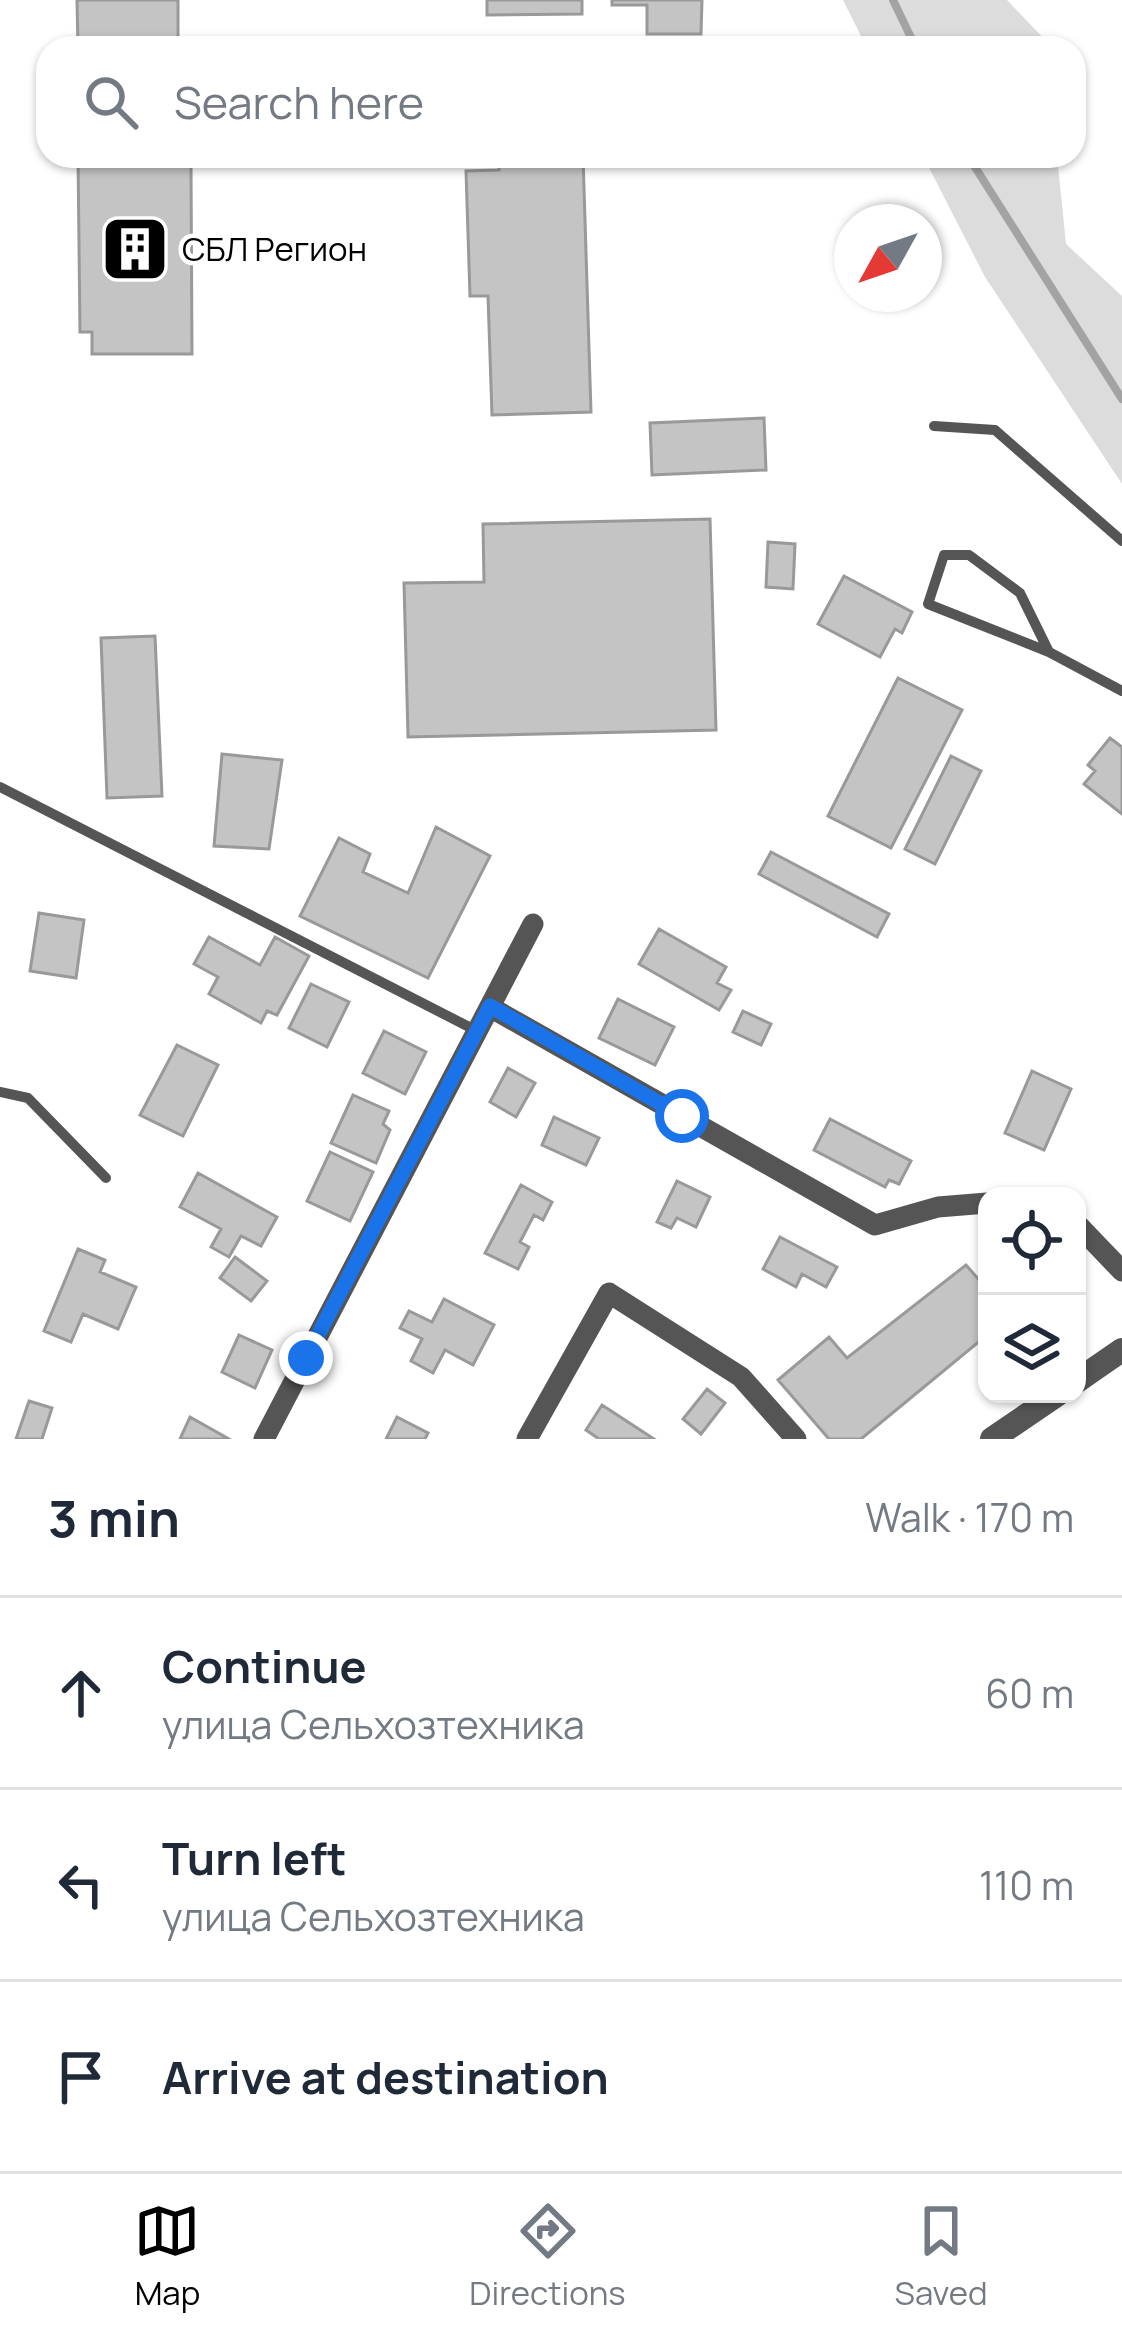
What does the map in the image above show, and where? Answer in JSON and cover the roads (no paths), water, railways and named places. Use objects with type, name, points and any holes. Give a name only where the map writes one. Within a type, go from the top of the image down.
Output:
[{"type":"street","points":[[264,1439],[533,924]]},
{"type":"street","points":[[490,1006],[875,1225],[938,1207],[978,1204]]},
{"type":"street","points":[[1086,1233],[1122,1271]]},
{"type":"street","points":[[527,1439],[609,1293],[741,1377],[796,1439]]},
{"type":"street","points":[[1086,1375],[1122,1350]]},
{"type":"street","points":[[992,1439],[1045,1403]]},
{"type":"lane","points":[[934,426],[995,430],[1122,541]]},
{"type":"lane","points":[[1049,652],[1020,593],[969,555],[944,555],[928,604],[1049,652],[1122,691]]},
{"type":"lane","points":[[0,787],[477,1031]]},
{"type":"lane","points":[[0,1092],[28,1098],[106,1178]]},
{"type":"waterway","points":[[893,0],[910,36]]},
{"type":"waterway","points":[[976,168],[1122,399]]},
{"type":"place","name":"СБЛ Регион","points":[[135,249]]}]
